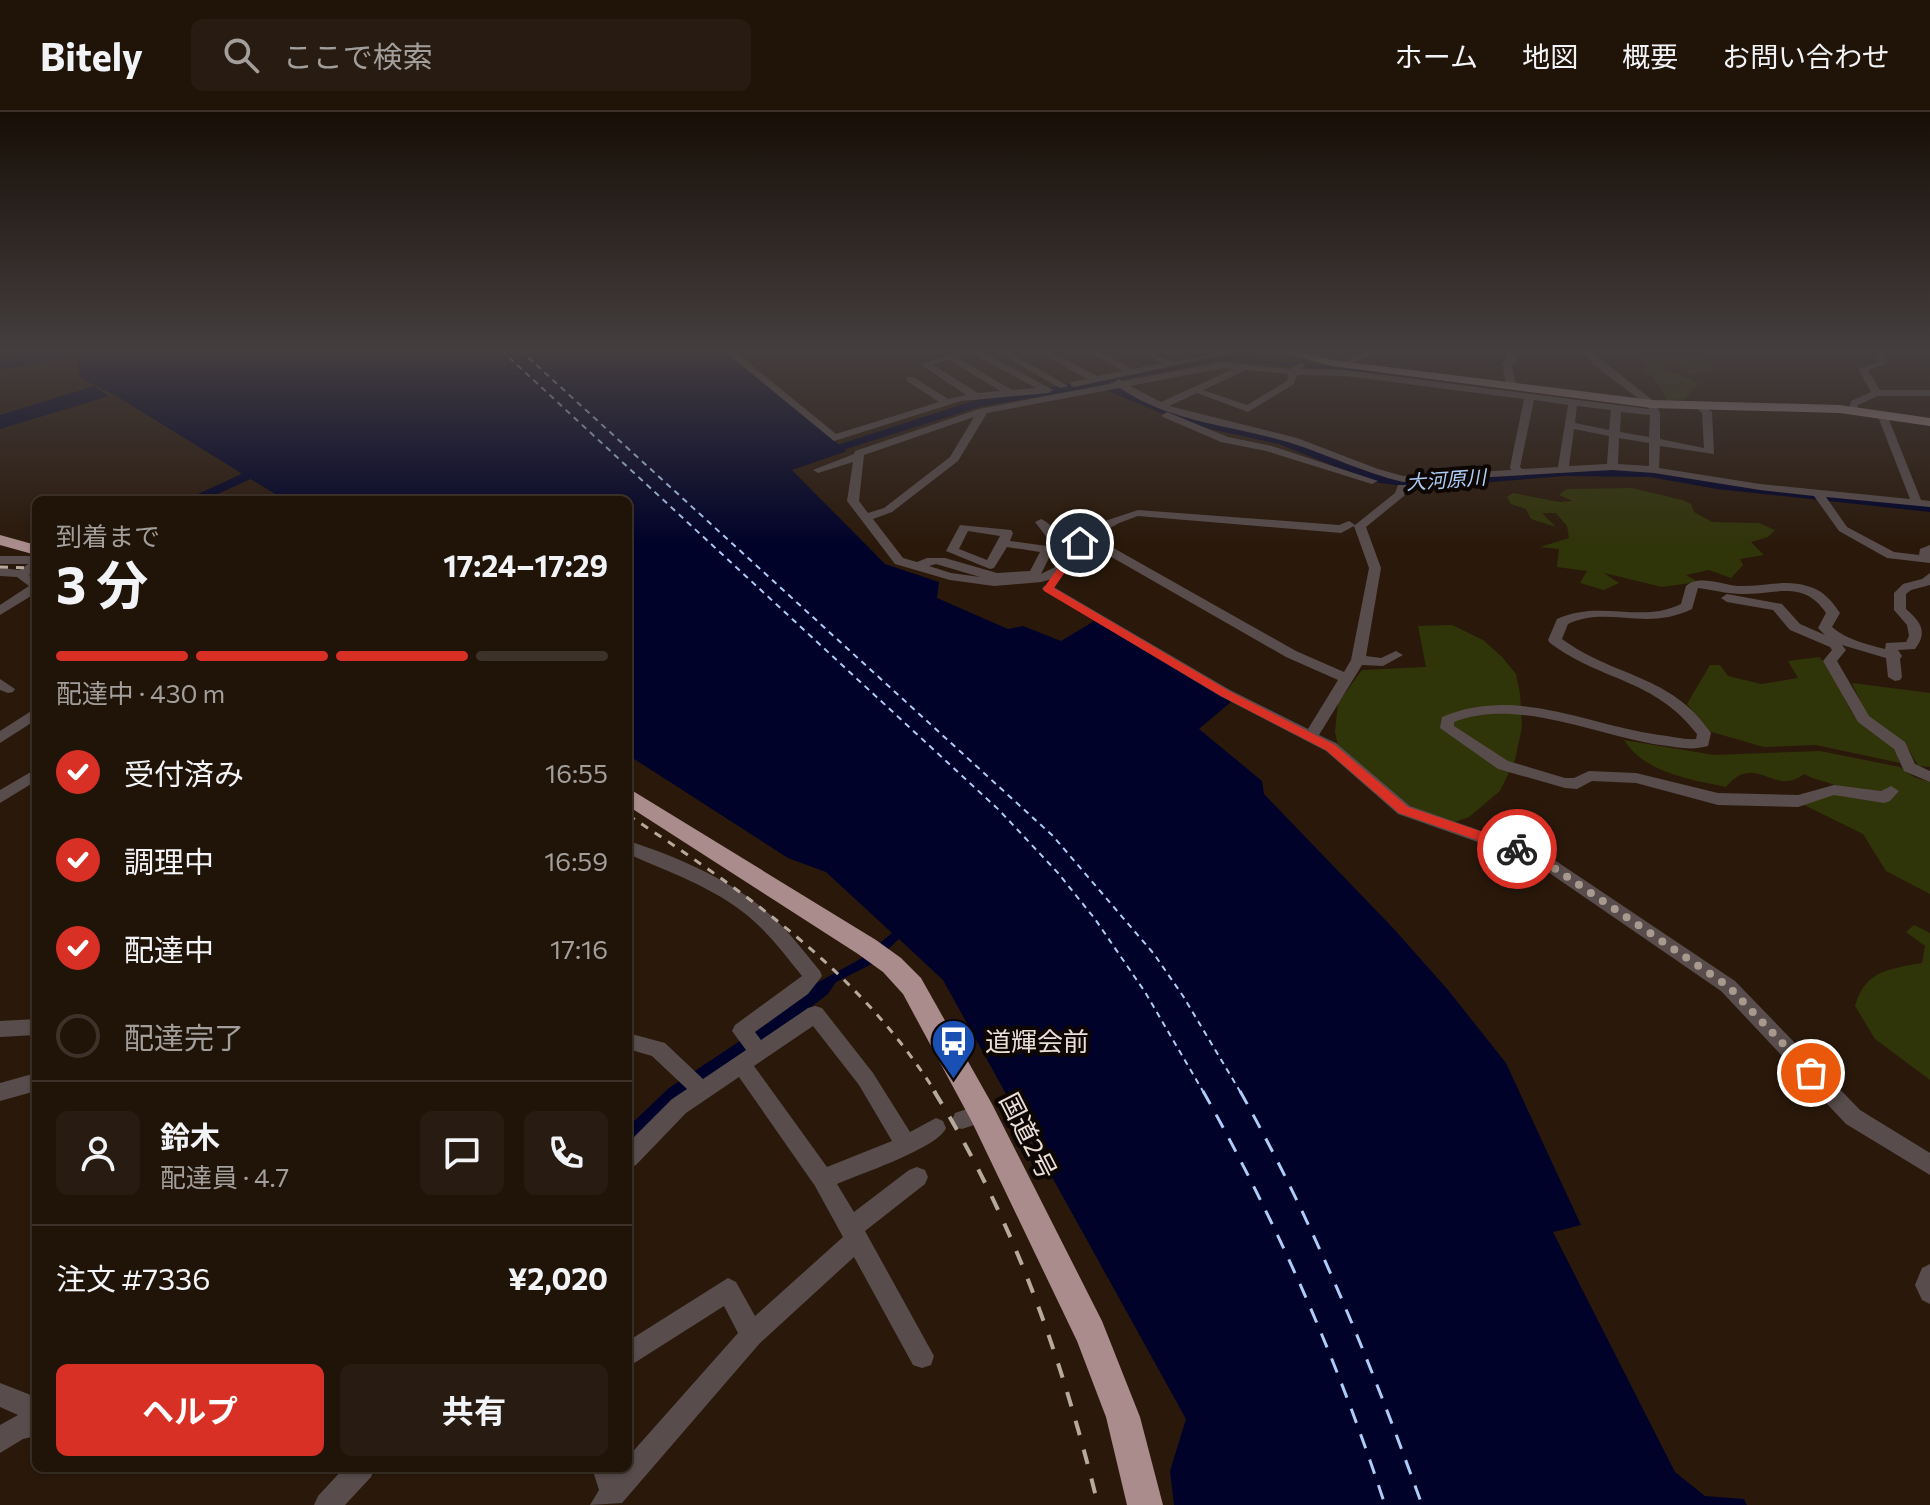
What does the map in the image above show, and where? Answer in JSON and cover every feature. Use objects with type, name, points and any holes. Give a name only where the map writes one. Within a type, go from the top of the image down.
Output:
[{"type":"highway","points":[[0,540],[32,549]]},
{"type":"highway","name":"国道2号","points":[[632,799],[874,952],[912,986],[972,1116],[1090,1333],[1123,1417],[1145,1505]]},
{"type":"main road","points":[[1888,415],[1930,422]]},
{"type":"street","points":[[806,415],[834,438],[906,415]]},
{"type":"street","points":[[970,415],[864,449],[859,456],[853,501],[899,561],[976,582],[1006,583],[1039,577],[1066,567]]},
{"type":"street","points":[[866,518],[888,510],[954,459],[981,415]]},
{"type":"street","points":[[1172,415],[1225,440],[1400,482],[1518,471],[1612,467],[1924,504]]},
{"type":"street","points":[[1192,415],[1218,424],[1297,441],[1354,472]]},
{"type":"street","points":[[1518,471],[1515,467],[1526,415]]},
{"type":"street","points":[[1563,468],[1571,415]]},
{"type":"street","points":[[1612,467],[1615,415]]},
{"type":"street","points":[[1653,415],[1654,470]]},
{"type":"street","points":[[1569,425],[1710,452],[1707,415]]},
{"type":"street","points":[[1882,415],[1924,504]]},
{"type":"street","points":[[818,470],[859,456]]},
{"type":"street","points":[[1310,737],[1358,660],[1375,568],[1360,526],[1400,494],[1400,482]]},
{"type":"street","points":[[1818,493],[1843,529],[1891,555],[1929,557]]},
{"type":"street","points":[[1349,525],[1341,529],[1138,513],[1125,515],[1087,538],[1045,591],[1342,756],[1404,810],[1538,857],[1728,986],[1853,1117],[1930,1165]]},
{"type":"street","points":[[1041,522],[1056,541],[1075,552]]},
{"type":"street","points":[[1087,538],[1291,654],[1348,679]]},
{"type":"street","points":[[918,566],[942,560],[988,576],[1013,578],[1035,574],[1047,550],[1003,543]]},
{"type":"street","points":[[0,560],[32,562]]},
{"type":"street","points":[[0,572],[31,582],[0,611]]},
{"type":"street","points":[[1895,677],[1895,656],[1891,646],[1910,646],[1916,639],[1917,630],[1900,610],[1900,593],[1907,587],[1927,582],[1930,577]]},
{"type":"street","points":[[1891,791],[1884,797],[1834,790],[1807,800],[1718,799],[1636,778],[1589,776],[1577,784],[1565,783],[1503,765],[1447,728],[1447,720],[1465,710],[1486,707],[1547,714],[1616,733],[1693,745],[1703,742],[1704,733],[1696,720],[1674,698],[1658,687],[1600,666],[1555,640],[1562,622],[1571,616],[1670,616],[1687,606],[1695,584],[1742,590],[1773,585],[1799,587],[1815,593],[1829,604],[1833,613],[1825,628],[1831,634],[1846,642],[1895,656]]},
{"type":"street","points":[[1690,592],[1777,607],[1795,627],[1835,644],[1839,650],[1830,661],[1841,675],[1863,719],[1900,746],[1909,767],[1930,777]]},
{"type":"street","points":[[1358,660],[1383,662],[1396,655]]},
{"type":"street","points":[[0,738],[32,716]]},
{"type":"street","points":[[0,797],[32,777]]},
{"type":"street","points":[[632,849],[706,880],[745,904],[777,931],[813,976],[801,989],[742,1031],[760,1052]]},
{"type":"street","points":[[632,1154],[679,1106],[815,1014],[866,1079],[906,1145]]},
{"type":"street","points":[[0,1029],[32,1027]]},
{"type":"street","points":[[632,1042],[658,1049],[682,1068],[702,1091]]},
{"type":"street","points":[[742,1065],[823,1179],[922,1356]]},
{"type":"street","points":[[0,1092],[32,1083]]},
{"type":"street","points":[[823,1179],[906,1145],[936,1128]]},
{"type":"street","points":[[632,1472],[752,1335],[854,1234],[917,1177]]},
{"type":"street","points":[[1930,1276],[1927,1285],[1930,1292]]},
{"type":"street","points":[[632,1352],[728,1290],[752,1335]]},
{"type":"street","points":[[0,1395],[32,1408]]},
{"type":"street","points":[[0,1440],[17,1428],[32,1424]]},
{"type":"street","points":[[327,1505],[358,1472]]},
{"type":"street","points":[[605,1472],[608,1499]]},
{"type":"street","points":[[608,1499],[632,1472]]},
{"type":"green space","points":[[1632,488],[1682,500],[1691,504],[1694,512],[1712,522],[1759,523],[1775,530],[1768,537],[1751,542],[1764,555],[1740,559],[1743,565],[1731,578],[1709,570],[1686,575],[1698,582],[1662,587],[1604,573],[1619,583],[1604,590],[1580,583],[1587,571],[1557,567],[1559,549],[1540,547],[1569,538],[1567,526],[1556,513],[1542,513],[1556,527],[1531,519],[1526,509],[1511,504],[1507,497],[1513,493],[1559,502],[1573,501],[1559,495],[1567,489]]},
{"type":"green space","points":[[1452,625],[1483,640],[1516,674],[1522,727],[1515,760],[1500,791],[1469,817],[1455,822],[1434,819],[1395,797],[1339,750],[1335,732],[1338,703],[1362,670],[1426,667],[1418,626]]},
{"type":"green space","points":[[1819,657],[1832,673],[1858,720],[1888,742],[1900,763],[1816,745],[1764,747],[1708,731],[1687,704],[1710,665],[1720,665],[1728,676],[1761,684],[1798,678],[1788,661]]},
{"type":"green space","points":[[1852,683],[1930,693],[1930,767],[1918,766],[1909,750],[1866,714]]},
{"type":"green space","points":[[1624,740],[1714,755],[1820,751],[1900,767],[1914,777],[1930,782],[1930,894],[1886,871],[1863,834],[1802,804],[1839,787],[1804,774],[1783,781],[1747,773],[1726,787],[1697,781],[1656,767],[1633,751]]},
{"type":"green space","points":[[1914,925],[1930,933],[1930,1080],[1875,1039],[1855,1006],[1859,994],[1872,978],[1889,970],[1922,963],[1925,946],[1906,932]]},
{"type":"water","points":[[0,415],[46,415],[0,429]]},
{"type":"water","points":[[147,415],[803,415],[847,451],[792,470],[885,564],[939,582],[937,598],[1008,629],[1023,626],[1061,641],[1096,620],[1232,701],[1199,729],[1262,781],[1264,794],[1393,928],[1506,1063],[1581,1225],[1553,1232],[1675,1472],[1705,1496],[1744,1499],[1747,1505],[1174,1505],[1170,1471],[1186,1419],[943,980],[899,939],[872,964],[836,982],[828,994],[632,1144],[632,1123],[669,1088],[749,1035],[815,984],[862,958],[892,933],[826,872],[788,858],[632,758],[632,496],[279,496]]},
{"type":"waterway","name":"大河原川","points":[[841,446],[941,415]]},
{"type":"waterway","name":"大河原川","points":[[1177,415],[1191,421],[1283,441],[1373,478],[1417,484],[1565,472],[1650,473],[1717,485],[1930,508]]},
{"type":"waterway","points":[[201,496],[248,475]]},
{"type":"ferry route","points":[[571,415],[999,810],[1058,873],[1095,919],[1145,992],[1204,1093]]},
{"type":"ferry route","points":[[591,415],[1053,836],[1154,954],[1241,1093]]},
{"type":"ferry route","points":[[1203,1091],[1256,1191],[1304,1294],[1347,1398],[1385,1505]]},
{"type":"ferry route","points":[[1240,1091],[1292,1191],[1340,1294],[1422,1505]]},
{"type":"railway","points":[[0,567],[32,568]]},
{"type":"railway","points":[[632,818],[757,905],[836,972],[906,1049],[936,1093]]},
{"type":"railway","points":[[934,1091],[963,1140],[1012,1240],[1051,1343],[1098,1505]]},
{"type":"way so far","points":[[1517,849],[1538,857],[1728,986],[1811,1073]]},
{"type":"place","name":"道輝会前","points":[[954,1081]]},
{"type":"route","points":[[1080,543],[1048,589],[1225,693],[1331,747],[1404,810],[1517,849]]}]
